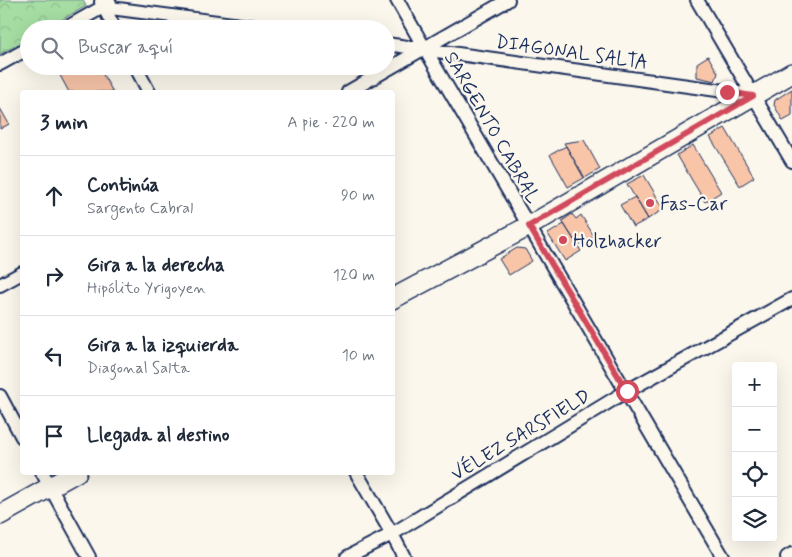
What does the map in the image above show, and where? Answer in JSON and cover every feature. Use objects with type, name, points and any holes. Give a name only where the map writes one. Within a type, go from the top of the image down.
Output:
[{"type":"street","points":[[77,20],[101,3],[116,0]]},
{"type":"street","name":"SARGENTO CABRAL","points":[[397,0],[723,557]]},
{"type":"street","points":[[395,66],[508,0]]},
{"type":"street","points":[[697,0],[792,161]]},
{"type":"street","points":[[101,3],[110,20]]},
{"type":"street","points":[[101,3],[212,20]]},
{"type":"street","name":"DIAGONAL SALTA","points":[[395,45],[753,96]]},
{"type":"street","points":[[0,64],[20,53]]},
{"type":"street","points":[[395,297],[529,226],[792,73]]},
{"type":"street","points":[[140,75],[148,90]]},
{"type":"street","points":[[352,90],[378,75]]},
{"type":"street","points":[[0,285],[20,274]]},
{"type":"street","name":"VÉLEZ SARSFIELD","points":[[346,557],[392,534],[627,391],[792,299]]},
{"type":"street","points":[[0,396],[20,433]]},
{"type":"street","points":[[0,515],[46,480],[65,475]]},
{"type":"street","points":[[358,475],[404,557]]},
{"type":"street","points":[[46,480],[89,557]]},
{"type":"street","points":[[787,557],[792,554]]},
{"type":"green space","points":[[0,0],[83,0],[86,6],[61,20],[20,20],[20,43],[0,54]]},
{"type":"building","points":[[708,56],[718,73],[715,81],[697,77],[697,63]]},
{"type":"building","points":[[60,75],[103,75],[112,90],[68,90]]},
{"type":"building","points":[[792,89],[792,116],[783,121],[774,105],[775,100]]},
{"type":"building","points":[[0,108],[9,124],[0,129]]},
{"type":"building","points":[[725,128],[754,177],[740,186],[710,137]]},
{"type":"building","points":[[584,140],[600,169],[585,178],[564,143]]},
{"type":"building","points":[[693,145],[721,192],[705,202],[677,155]]},
{"type":"building","points":[[566,146],[584,178],[568,187],[550,155]]},
{"type":"building","name":"Fas-Car","points":[[644,175],[664,209],[648,219],[627,184]]},
{"type":"building","points":[[635,197],[648,219],[633,227],[620,205]]},
{"type":"building","points":[[572,214],[576,219],[581,215],[594,236],[578,246],[562,221]]},
{"type":"building","name":"Holzhacker","points":[[564,224],[581,251],[565,261],[548,234]]},
{"type":"building","points":[[517,248],[525,249],[532,261],[509,275],[499,259]]},
{"type":"place","name":"Fas-Car","points":[[650,203]]},
{"type":"place","name":"Holzhacker","points":[[563,240]]},
{"type":"route","points":[[627,391],[529,226],[753,96],[727,92]]}]
